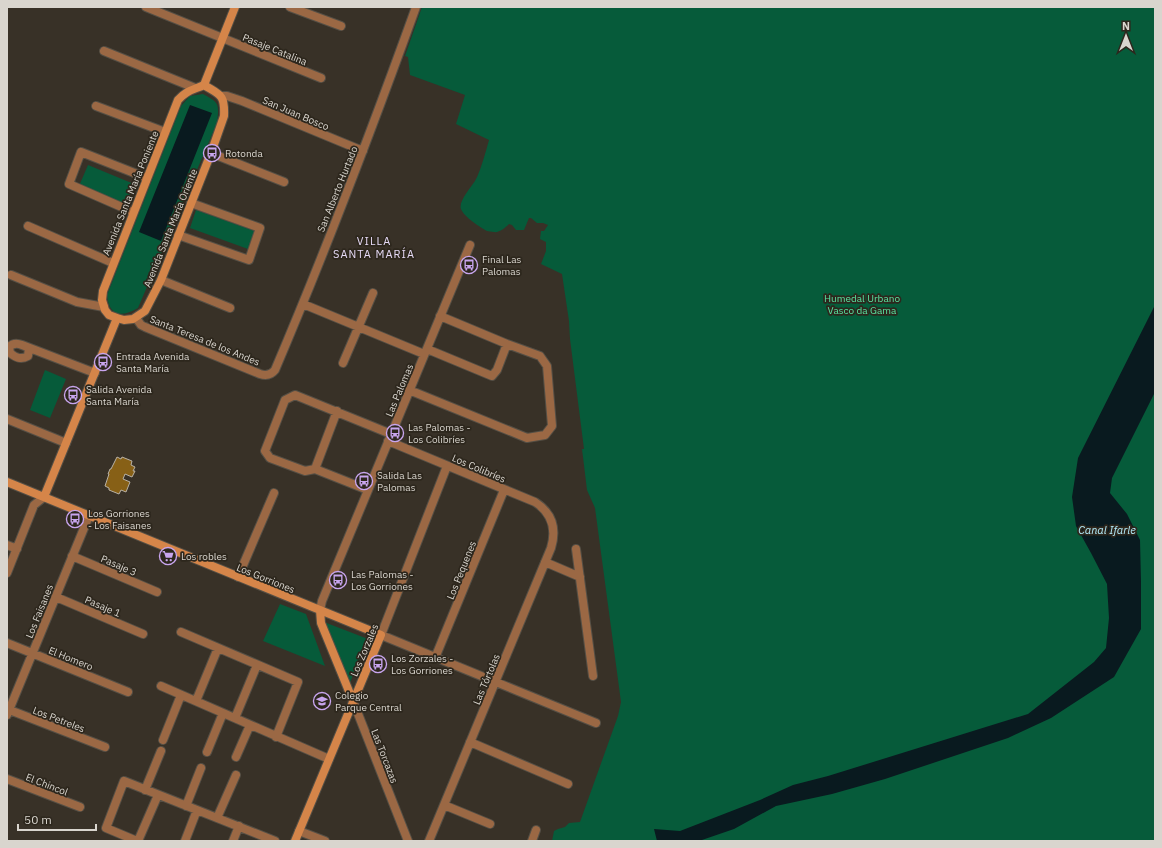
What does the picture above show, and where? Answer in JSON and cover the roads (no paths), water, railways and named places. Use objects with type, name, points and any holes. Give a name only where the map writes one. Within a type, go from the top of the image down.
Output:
[{"type":"street","name":"Pasaje Catalina","points":[[146,7],[321,78]]},
{"type":"street","points":[[221,96],[204,85],[235,7]]},
{"type":"street","points":[[290,7],[341,26]]},
{"type":"street","name":"San Alberto Hurtado","points":[[269,374],[275,370],[303,304],[363,151],[416,7]]},
{"type":"street","points":[[104,51],[195,88]]},
{"type":"street","name":"Avenida Santa María Poniente","points":[[104,307],[102,300],[103,291],[113,263],[178,100],[183,95],[195,88],[204,85]]},
{"type":"street","name":"San Juan Bosco","points":[[221,96],[227,96],[242,101],[363,151]]},
{"type":"street","name":"Avenida Santa María Oriente","points":[[136,318],[145,311],[160,280],[210,154],[224,116],[224,105],[221,96]]},
{"type":"street","points":[[96,106],[165,132]]},
{"type":"street","points":[[133,212],[69,184],[81,152],[148,178]]},
{"type":"street","points":[[210,154],[284,182]]},
{"type":"street","points":[[178,235],[248,260],[260,228],[191,203]]},
{"type":"street","points":[[28,226],[113,263]]},
{"type":"street","name":"Las Palomas","points":[[320,610],[322,601],[470,245]]},
{"type":"street","points":[[11,275],[78,302],[104,307],[109,314],[117,318],[124,320],[136,318]]},
{"type":"street","points":[[160,280],[230,308]]},
{"type":"street","points":[[343,363],[373,294]]},
{"type":"street","points":[[303,304],[359,327],[492,376],[497,370],[507,344]]},
{"type":"street","points":[[409,390],[527,438],[545,435],[552,426],[547,366],[540,356],[440,316]]},
{"type":"street","points":[[7,574],[34,505],[44,497],[117,318]]},
{"type":"street","name":"Santa Teresa de los Andes","points":[[136,318],[141,325],[145,327],[260,374],[269,374]]},
{"type":"street","points":[[29,348],[95,372]]},
{"type":"street","name":"Los Colibríes","points":[[315,469],[305,471],[270,458],[265,451],[286,400],[295,395],[337,411],[448,466],[535,502],[548,514],[553,523]]},
{"type":"street","points":[[337,411],[315,469],[368,490]]},
{"type":"street","points":[[7,419],[66,443]]},
{"type":"street","name":"Los Zorzales","points":[[295,841],[381,635],[448,466]]},
{"type":"street","name":"Los Gorriones","points":[[7,482],[596,723]]},
{"type":"street","name":"Los Pequenes","points":[[435,658],[504,490]]},
{"type":"street","points":[[238,577],[274,493]]},
{"type":"street","name":"Los Faisanes","points":[[8,711],[89,516]]},
{"type":"street","name":"Las Tórtolas","points":[[429,841],[553,542],[553,523]]},
{"type":"street","points":[[7,545],[17,549]]},
{"type":"street","points":[[576,549],[593,676]]},
{"type":"street","name":"Pasaje 3","points":[[72,556],[157,592]]},
{"type":"street","points":[[545,562],[580,577]]},
{"type":"street","name":"Pasaje 1","points":[[56,597],[143,634]]},
{"type":"street","name":"Las Torcazas","points":[[320,610],[321,623],[408,841]]},
{"type":"street","points":[[182,632],[298,682],[276,737]]},
{"type":"street","name":"El Homero","points":[[7,642],[128,692]]},
{"type":"street","points":[[196,701],[218,648]]},
{"type":"street","points":[[235,718],[257,665]]},
{"type":"street","points":[[161,686],[329,759]]},
{"type":"street","points":[[163,740],[181,695]]},
{"type":"street","name":"Los Petreles","points":[[8,711],[105,747]]},
{"type":"street","points":[[207,752],[223,713]]},
{"type":"street","points":[[236,758],[250,725]]},
{"type":"street","points":[[470,742],[568,784]]},
{"type":"street","points":[[145,790],[162,751]]},
{"type":"street","points":[[186,806],[202,768]]},
{"type":"street","points":[[217,818],[236,775]]},
{"type":"street","name":"El Chincol","points":[[7,779],[80,807]]},
{"type":"street","points":[[158,795],[137,841],[106,828],[124,782],[158,795],[186,806],[197,810],[217,818],[239,826],[275,841]]},
{"type":"street","points":[[444,805],[490,824]]},
{"type":"street","points":[[185,841],[197,810]]},
{"type":"street","points":[[233,841],[239,826]]},
{"type":"street","points":[[532,841],[536,830]]},
{"type":"street","points":[[299,831],[325,841]]},
{"type":"water","points":[[190,105],[212,113],[161,241],[139,232]]},
{"type":"water","name":"Canal Ifarle","points":[[1155,305],[1155,392],[1112,478],[1110,493],[1127,514],[1140,540],[1141,582],[1141,629],[1114,677],[1051,718],[1008,738],[885,779],[832,794],[776,806],[734,829],[699,841],[657,841],[654,829],[680,831],[760,800],[793,785],[828,776],[1028,714],[1094,662],[1106,648],[1109,618],[1107,584],[1076,526],[1072,497],[1078,458]]},
{"type":"place","name":"Rotonda","points":[[212,153]]},
{"type":"place","name":"Final Las Palomas","points":[[469,265]]},
{"type":"place","name":"Entrada Avenida Santa María","points":[[103,362]]},
{"type":"place","name":"Salida Avenida Santa María","points":[[73,395]]},
{"type":"place","name":"Las Palomas - Los Colibríes","points":[[395,433]]},
{"type":"place","name":"Salida Las Palomas","points":[[364,481]]},
{"type":"place","name":"Los Gorriones - Los Faisanes","points":[[75,519]]},
{"type":"place","name":"Los robles","points":[[168,556]]},
{"type":"place","name":"Las Palomas - Los Gorriones","points":[[338,580]]},
{"type":"place","name":"Los Zorzales - Los Gorriones","points":[[378,664]]},
{"type":"place","name":"Colegio Parque Central","points":[[322,701]]},
{"type":"district","name":"VILLA SANTA MARÍA","points":[[374,247]]},
{"type":"park label","name":"Humedal Urbano Vasco da Gama","points":[[862,304]]}]
